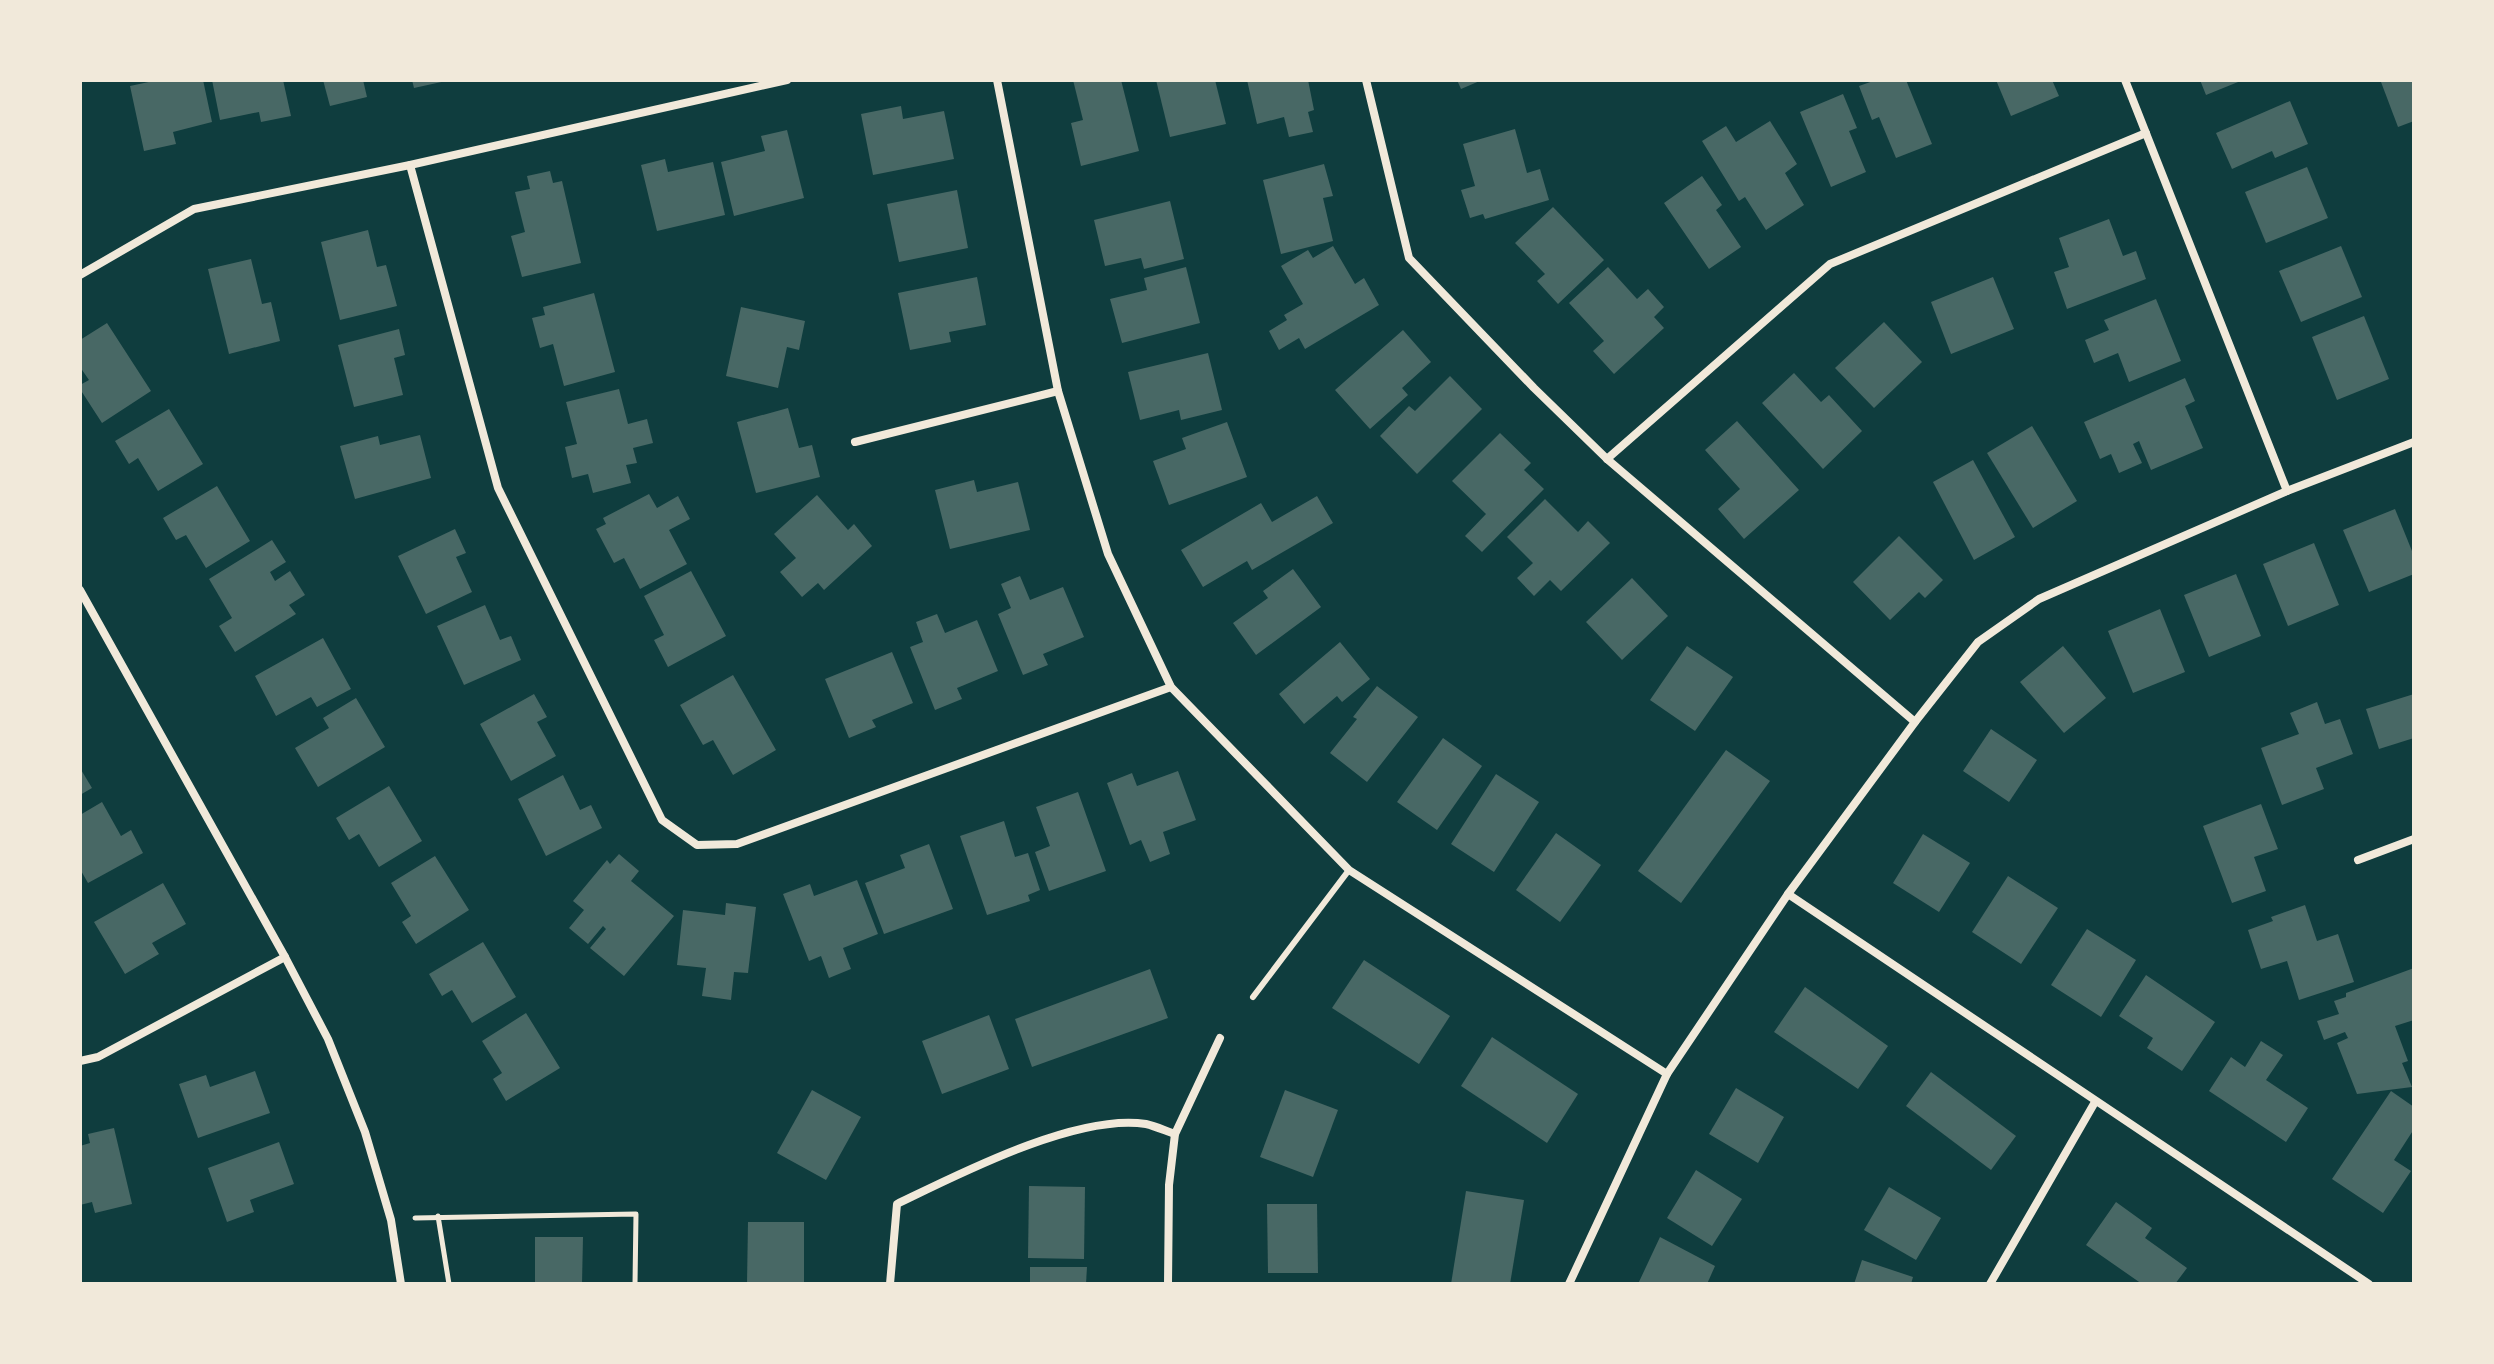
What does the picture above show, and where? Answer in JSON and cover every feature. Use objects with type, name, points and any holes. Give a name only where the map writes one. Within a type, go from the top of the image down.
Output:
[{"type":"street","points":[[80,275],[194,209],[410,165],[787,80]]},
{"type":"street","points":[[997,80],[1058,391],[1108,554],[1171,687],[1349,870],[1667,1074]]},
{"type":"street","points":[[1366,80],[1409,258],[1607,459],[1915,722]]},
{"type":"street","points":[[2125,80],[2287,491]]},
{"type":"street","points":[[1607,459],[1830,264],[2146,133]]},
{"type":"street","points":[[410,165],[498,488],[662,820],[697,845],[737,844],[1171,687]]},
{"type":"street","points":[[855,442],[1058,391]]},
{"type":"street","points":[[1569,1284],[1667,1074],[1788,894],[1978,642],[2039,599],[2287,491],[2414,442]]},
{"type":"street","points":[[80,590],[328,1039],[365,1132],[391,1220],[401,1284]]},
{"type":"street","points":[[2358,860],[2414,839]]},
{"type":"street","points":[[1788,894],[2369,1284]]},
{"type":"street","points":[[80,1061],[98,1057],[285,957]]},
{"type":"street","points":[[1168,1284],[1169,1185],[1175,1134],[1220,1038]]},
{"type":"street","points":[[1990,1284],[2095,1102]]},
{"type":"street","points":[[890,1284],[897,1204],[1029,1146],[1101,1125],[1146,1124],[1175,1134]]},
{"type":"lane","points":[[1253,997],[1349,870]]},
{"type":"path","points":[[391,1220],[438,1216],[636,1214],[635,1284]]},
{"type":"path","points":[[438,1216],[449,1284]]},
{"type":"building","points":[[158,80],[203,80],[212,122],[173,132],[176,144],[144,151],[130,86]]},
{"type":"building","points":[[212,80],[283,80],[291,116],[261,122],[259,112],[220,120]]},
{"type":"building","points":[[323,80],[363,80],[367,97],[330,106]]},
{"type":"building","points":[[412,80],[446,80],[446,81],[414,88]]},
{"type":"building","points":[[1073,80],[1121,80],[1139,151],[1081,166],[1071,123],[1083,120]]},
{"type":"building","points":[[1156,80],[1215,80],[1226,124],[1170,137]]},
{"type":"building","points":[[1247,80],[1308,80],[1314,110],[1308,112],[1313,132],[1289,137],[1284,117],[1257,124]]},
{"type":"building","points":[[1457,80],[1482,80],[1461,89]]},
{"type":"building","points":[[1876,80],[1906,80],[1932,144],[1896,158],[1879,117],[1872,120],[1859,86]]},
{"type":"building","points":[[1996,80],[2052,80],[2059,96],[2011,116]]},
{"type":"building","points":[[2200,80],[2243,80],[2206,95]]},
{"type":"building","points":[[2414,80],[2414,121],[2398,127],[2381,82]]},
{"type":"building","points":[[1843,94],[1857,128],[1849,131],[1866,172],[1831,187],[1800,112]]},
{"type":"building","points":[[2290,101],[2308,144],[2275,158],[2272,151],[2232,169],[2216,133]]},
{"type":"building","points":[[901,106],[903,119],[944,111],[954,159],[873,175],[861,114]]},
{"type":"building","points":[[1770,121],[1797,164],[1785,173],[1804,205],[1766,230],[1745,197],[1739,201],[1702,141],[1726,126],[1736,142]]},
{"type":"building","points":[[1515,129],[1527,173],[1540,169],[1549,200],[1485,219],[1483,214],[1470,218],[1461,190],[1475,186],[1463,144]]},
{"type":"building","points":[[787,130],[804,198],[734,216],[721,162],[765,151],[761,136]]},
{"type":"building","points":[[665,159],[668,172],[713,162],[725,215],[657,231],[641,165]]},
{"type":"building","points":[[1324,164],[1333,196],[1323,198],[1333,241],[1281,254],[1263,180]]},
{"type":"building","points":[[2307,167],[2328,218],[2266,243],[2245,192]]},
{"type":"building","points":[[550,171],[553,183],[562,181],[581,263],[522,277],[511,236],[525,232],[515,192],[530,189],[527,176]]},
{"type":"building","points":[[1702,176],[1722,205],[1716,210],[1741,247],[1709,269],[1664,203]]},
{"type":"building","points":[[957,190],[968,248],[899,262],[887,204]]},
{"type":"building","points":[[1170,201],[1184,259],[1144,269],[1141,258],[1105,266],[1094,220]]},
{"type":"building","points":[[1553,207],[1604,260],[1558,304],[1537,281],[1545,274],[1515,243]]},
{"type":"building","points":[[2109,219],[2123,256],[2136,251],[2146,279],[2067,309],[2054,272],[2069,267],[2059,238]]},
{"type":"building","points":[[368,230],[377,267],[386,265],[397,306],[340,320],[321,242]]},
{"type":"building","points":[[1333,246],[1355,284],[1364,278],[1379,305],[1305,349],[1299,338],[1279,350],[1269,331],[1287,320],[1284,315],[1303,304],[1281,266],[1308,250],[1313,258]]},
{"type":"building","points":[[2341,246],[2362,297],[2301,322],[2279,271]]},
{"type":"building","points":[[251,259],[262,304],[271,302],[280,341],[229,354],[208,269]]},
{"type":"building","points":[[1186,267],[1200,323],[1122,343],[1110,299],[1147,290],[1144,278]]},
{"type":"building","points":[[1608,267],[1637,299],[1648,289],[1664,307],[1654,317],[1664,328],[1614,374],[1593,351],[1604,341],[1569,303]]},
{"type":"building","points":[[977,277],[986,325],[949,332],[951,342],[910,350],[898,293]]},
{"type":"building","points":[[1993,277],[2014,329],[1951,354],[1931,302]]},
{"type":"building","points":[[594,293],[615,372],[564,386],[553,344],[540,348],[532,318],[545,315],[543,307]]},
{"type":"building","points":[[2156,299],[2181,361],[2129,382],[2118,353],[2094,363],[2085,340],[2109,330],[2104,320]]},
{"type":"building","points":[[741,307],[805,321],[799,350],[787,347],[778,388],[726,376]]},
{"type":"building","points":[[2364,316],[2389,379],[2337,400],[2312,337]]},
{"type":"building","points":[[1884,322],[1922,362],[1874,408],[1835,368]]},
{"type":"building","points":[[107,323],[151,391],[102,423],[80,389],[80,385],[89,380],[80,367],[80,340]]},
{"type":"building","points":[[399,329],[405,355],[394,358],[403,395],[354,407],[338,345]]},
{"type":"building","points":[[1403,330],[1431,362],[1402,388],[1408,395],[1370,429],[1335,390]]},
{"type":"building","points":[[1208,353],[1222,410],[1181,420],[1179,410],[1140,420],[1128,372]]},
{"type":"building","points":[[1794,373],[1821,402],[1829,395],[1862,431],[1823,469],[1762,403]]},
{"type":"building","points":[[1450,376],[1482,409],[1417,474],[1380,436],[1409,406],[1415,411]]},
{"type":"building","points":[[2185,378],[2195,401],[2185,406],[2203,448],[2151,470],[2139,441],[2133,444],[2142,463],[2119,473],[2111,454],[2100,459],[2084,422]]},
{"type":"building","points":[[619,389],[628,424],[647,419],[653,443],[633,448],[637,463],[626,465],[631,483],[593,493],[588,474],[572,478],[565,447],[577,444],[566,402]]},
{"type":"building","points":[[788,408],[799,448],[812,445],[820,477],[756,493],[737,422]]},
{"type":"building","points":[[169,409],[203,464],[158,491],[138,458],[129,464],[115,441]]},
{"type":"building","points":[[1737,421],[1799,490],[1744,539],[1718,509],[1740,489],[1705,450]]},
{"type":"building","points":[[1227,422],[1247,477],[1169,505],[1153,461],[1186,449],[1182,438]]},
{"type":"building","points":[[2032,426],[2077,501],[2033,528],[1987,453]]},
{"type":"building","points":[[1500,433],[1531,463],[1524,470],[1544,489],[1482,552],[1465,536],[1486,514],[1452,481]]},
{"type":"building","points":[[420,435],[431,478],[355,499],[340,446],[378,436],[380,445]]},
{"type":"building","points":[[1973,460],[2015,537],[1974,560],[1933,482]]},
{"type":"building","points":[[974,480],[977,492],[1018,482],[1030,530],[950,549],[935,490]]},
{"type":"building","points":[[217,486],[250,541],[206,568],[186,535],[176,540],[163,518]]},
{"type":"building","points":[[649,494],[657,508],[678,496],[690,519],[669,530],[687,564],[640,589],[624,558],[614,563],[596,529],[606,524],[603,518]]},
{"type":"building","points":[[817,495],[848,530],[854,524],[872,546],[824,590],[818,583],[802,597],[780,572],[796,558],[774,534]]},
{"type":"building","points":[[1317,496],[1333,523],[1252,570],[1247,561],[1203,587],[1181,550],[1261,503],[1272,522]]},
{"type":"building","points":[[1545,499],[1578,532],[1588,521],[1610,543],[1561,591],[1550,580],[1534,596],[1517,578],[1533,563],[1507,537]]},
{"type":"building","points":[[2395,509],[2414,556],[2414,574],[2369,592],[2343,530]]},
{"type":"building","points":[[455,529],[466,553],[456,557],[472,592],[426,614],[398,556]]},
{"type":"building","points":[[1899,536],[1943,580],[1925,598],[1919,592],[1890,620],[1853,582]]},
{"type":"building","points":[[272,540],[286,562],[270,572],[275,581],[290,571],[305,595],[289,605],[296,614],[235,652],[219,626],[232,618],[209,579]]},
{"type":"building","points":[[2314,543],[2339,605],[2288,626],[2263,564]]},
{"type":"building","points":[[1293,569],[1321,607],[1256,655],[1233,623],[1268,598],[1263,591]]},
{"type":"building","points":[[691,571],[726,636],[668,667],[654,640],[664,635],[644,596]]},
{"type":"building","points":[[2236,574],[2261,636],[2209,657],[2184,595]]},
{"type":"building","points":[[1020,576],[1030,600],[1063,587],[1084,637],[1043,654],[1048,665],[1023,675],[998,614],[1011,608],[1001,584]]},
{"type":"building","points":[[1632,578],[1668,616],[1622,660],[1586,622]]},
{"type":"building","points":[[485,605],[500,640],[511,636],[521,660],[464,685],[437,626]]},
{"type":"building","points":[[2160,609],[2185,672],[2133,693],[2108,631]]},
{"type":"building","points":[[937,614],[945,633],[977,620],[998,671],[957,688],[962,699],[935,710],[910,647],[923,642],[916,622]]},
{"type":"building","points":[[323,638],[351,689],[317,707],[311,697],[276,716],[255,676]]},
{"type":"building","points":[[1340,642],[1370,679],[1342,702],[1337,696],[1304,724],[1279,694]]},
{"type":"building","points":[[1687,646],[1733,677],[1695,731],[1650,700]]},
{"type":"building","points":[[2063,646],[2106,698],[2064,733],[2020,682]]},
{"type":"building","points":[[892,652],[913,703],[872,720],[876,727],[849,738],[825,679]]},
{"type":"building","points":[[733,675],[776,750],[733,775],[713,740],[703,745],[680,705]]},
{"type":"building","points":[[1377,686],[1418,717],[1367,782],[1330,753],[1357,719],[1353,717]]},
{"type":"building","points":[[534,694],[547,717],[537,722],[556,756],[511,781],[480,724]]},
{"type":"building","points":[[2414,694],[2414,738],[2379,749],[2366,709]]},
{"type":"building","points":[[356,698],[385,747],[318,787],[295,748],[329,728],[323,718]]},
{"type":"building","points":[[2317,702],[2325,724],[2340,719],[2353,754],[2316,768],[2324,789],[2282,805],[2261,748],[2299,734],[2290,713]]},
{"type":"building","points":[[1991,729],[2037,760],[2009,802],[1963,771]]},
{"type":"building","points":[[1443,738],[1482,766],[1437,830],[1397,802]]},
{"type":"building","points":[[1726,750],[1770,781],[1681,903],[1638,871]]},
{"type":"building","points":[[80,768],[92,788],[80,795]]},
{"type":"building","points":[[1178,771],[1196,820],[1163,832],[1170,854],[1150,862],[1141,840],[1130,845],[1107,783],[1132,773],[1137,786]]},
{"type":"building","points":[[1496,774],[1539,802],[1494,872],[1451,844]]},
{"type":"building","points":[[563,775],[580,810],[591,805],[602,828],[546,856],[518,799]]},
{"type":"building","points":[[389,786],[422,841],[379,867],[359,834],[349,840],[336,818]]},
{"type":"building","points":[[1078,792],[1106,871],[1049,891],[1035,852],[1050,846],[1036,807]]},
{"type":"building","points":[[102,802],[121,836],[131,830],[143,853],[88,883],[80,869],[80,815]]},
{"type":"building","points":[[2261,804],[2278,849],[2254,857],[2266,891],[2232,903],[2203,826]]},
{"type":"building","points":[[1004,821],[1015,857],[1028,853],[1040,890],[1028,895],[1030,901],[987,915],[960,836]]},
{"type":"building","points":[[1556,833],[1601,865],[1560,922],[1516,890]]},
{"type":"building","points":[[1923,834],[1970,863],[1939,912],[1893,883]]},
{"type":"building","points":[[929,844],[953,909],[884,934],[865,883],[905,868],[900,855]]},
{"type":"building","points":[[619,854],[639,871],[631,881],[674,916],[624,976],[590,948],[606,929],[603,926],[588,944],[569,928],[584,910],[573,901],[607,860],[610,864]]},
{"type":"building","points":[[435,856],[469,910],[416,944],[402,922],[411,916],[391,883]]},
{"type":"building","points":[[2008,876],[2058,908],[2021,964],[1972,932]]},
{"type":"building","points":[[857,880],[878,934],[843,948],[851,969],[829,978],[821,956],[809,961],[783,894],[810,884],[814,896]]},
{"type":"building","points":[[163,883],[186,924],[152,943],[159,954],[125,974],[94,922]]},
{"type":"building","points":[[726,903],[756,907],[748,973],[734,972],[731,1000],[702,996],[706,968],[677,965],[683,910],[725,915]]},
{"type":"building","points":[[2305,905],[2317,941],[2338,934],[2354,982],[2299,1000],[2287,961],[2261,969],[2248,930],[2273,921],[2271,917]]},
{"type":"building","points":[[2087,929],[2136,960],[2101,1017],[2051,985]]},
{"type":"building","points":[[483,942],[516,997],[472,1023],[452,990],[442,996],[429,974]]},
{"type":"building","points":[[1364,960],[1450,1016],[1419,1064],[1332,1008]]},
{"type":"building","points":[[2414,968],[2414,1020],[2395,1026],[2408,1061],[2402,1063],[2412,1087],[2357,1094],[2337,1043],[2348,1038],[2345,1032],[2324,1040],[2317,1021],[2339,1014],[2334,1001],[2346,997],[2346,993]]},
{"type":"building","points":[[1150,969],[1168,1018],[1032,1067],[1015,1019]]},
{"type":"building","points":[[2146,975],[2215,1022],[2182,1071],[2147,1048],[2153,1038],[2119,1016]]},
{"type":"building","points":[[1805,987],[1888,1046],[1858,1089],[1774,1032]]},
{"type":"building","points":[[526,1013],[560,1068],[506,1101],[493,1079],[502,1073],[482,1041]]},
{"type":"building","points":[[989,1015],[1009,1069],[942,1094],[922,1041]]},
{"type":"building","points":[[1492,1037],[1578,1094],[1547,1143],[1461,1086]]},
{"type":"building","points":[[2261,1041],[2283,1055],[2266,1080],[2308,1108],[2286,1142],[2209,1091],[2231,1057],[2245,1067]]},
{"type":"building","points":[[255,1071],[270,1113],[198,1138],[179,1084],[206,1075],[210,1087]]},
{"type":"building","points":[[1931,1072],[2016,1136],[1991,1170],[1906,1106]]},
{"type":"building","points":[[1736,1088],[1784,1117],[1758,1163],[1709,1134]]},
{"type":"building","points":[[812,1090],[861,1117],[826,1180],[777,1153]]},
{"type":"building","points":[[1285,1090],[1338,1110],[1313,1177],[1260,1157]]},
{"type":"building","points":[[2391,1091],[2414,1107],[2414,1129],[2394,1160],[2411,1171],[2383,1213],[2332,1179]]},
{"type":"building","points":[[114,1128],[132,1204],[95,1213],[92,1202],[80,1205],[80,1146],[90,1143],[88,1134]]},
{"type":"building","points":[[279,1142],[294,1184],[250,1200],[254,1212],[227,1222],[208,1168]]},
{"type":"building","points":[[1696,1170],[1742,1199],[1712,1246],[1667,1218]]},
{"type":"building","points":[[1029,1186],[1085,1187],[1084,1259],[1028,1258]]},
{"type":"building","points":[[1889,1187],[1941,1218],[1916,1260],[1864,1230]]},
{"type":"building","points":[[1466,1191],[1524,1200],[1510,1284],[1451,1284]]},
{"type":"building","points":[[2116,1202],[2152,1228],[2145,1238],[2187,1268],[2175,1284],[2142,1284],[2086,1245]]},
{"type":"building","points":[[1267,1204],[1317,1204],[1318,1273],[1268,1273]]},
{"type":"building","points":[[748,1222],[804,1222],[804,1284],[747,1284]]},
{"type":"building","points":[[535,1237],[583,1237],[582,1284],[535,1284]]},
{"type":"building","points":[[1660,1237],[1715,1266],[1707,1284],[1638,1284]]},
{"type":"building","points":[[1862,1260],[1913,1277],[1911,1284],[1854,1284]]},
{"type":"building","points":[[1030,1267],[1087,1267],[1086,1284],[1030,1284]]}]
